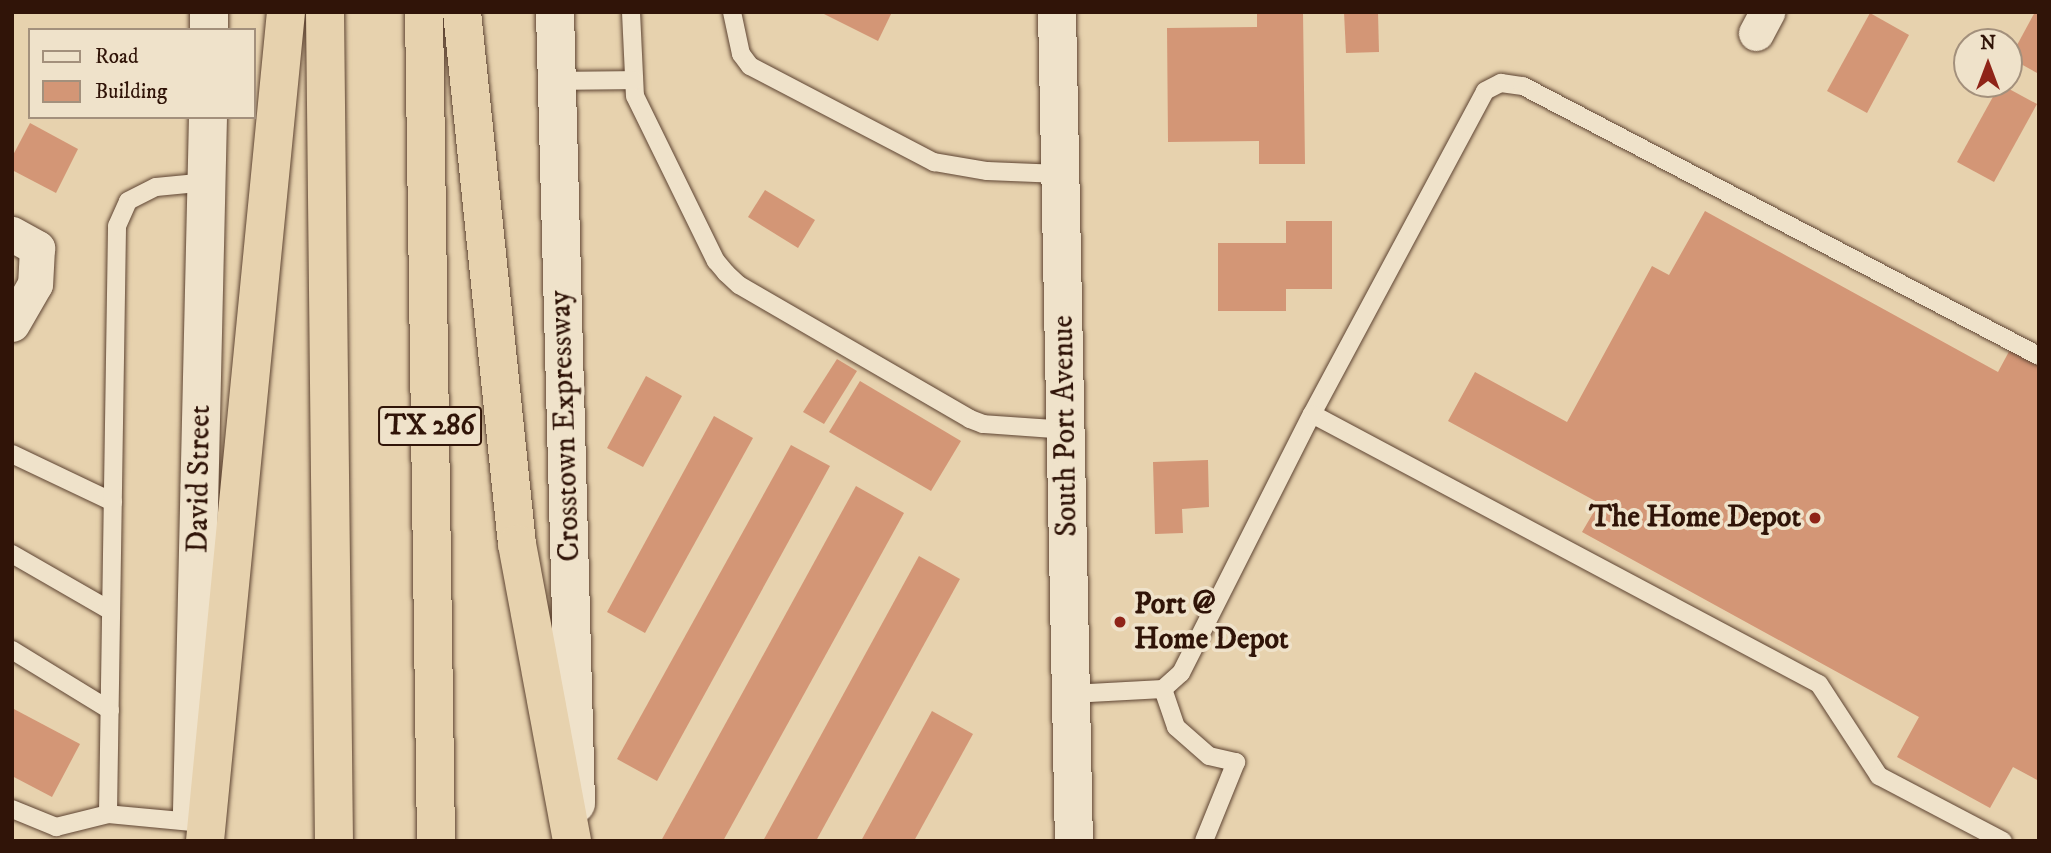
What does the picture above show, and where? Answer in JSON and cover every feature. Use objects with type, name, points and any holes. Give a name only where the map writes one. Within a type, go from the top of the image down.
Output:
[{"type":"highway","points":[[196,835],[286,12]]},
{"type":"highway","points":[[325,12],[334,841]]},
{"type":"highway","name":"TX 286","points":[[424,12],[436,841]]},
{"type":"highway","points":[[462,12],[517,544],[572,841]]},
{"type":"main road","name":"Crosstown Expressway","points":[[555,12],[577,841]]},
{"type":"main road","name":"South Port Avenue","points":[[1058,12],[1074,841]]},
{"type":"main road","name":"David Street","points":[[196,835],[208,119]]},
{"type":"street","points":[[12,324],[35,284],[24,241]]},
{"type":"lane","points":[[631,12],[635,96],[716,261],[739,285],[983,425],[1066,430]]},
{"type":"lane","points":[[732,12],[741,54],[750,66],[934,162],[975,170],[1060,174]]},
{"type":"lane","points":[[557,81],[634,80]]},
{"type":"lane","points":[[1071,694],[1163,689],[1181,673],[1312,414],[1485,91],[1501,83],[1523,86],[2039,356]]},
{"type":"lane","points":[[108,814],[117,226],[128,201],[156,187],[208,183]]},
{"type":"lane","points":[[1312,414],[1819,684],[1879,776],[2003,841]]},
{"type":"lane","points":[[12,454],[113,502]]},
{"type":"lane","points":[[12,554],[111,611]]},
{"type":"lane","points":[[12,650],[110,710]]},
{"type":"lane","points":[[1163,689],[1176,727],[1209,755],[1236,762],[1204,841]]},
{"type":"lane","points":[[12,809],[55,828],[108,814],[196,835]]},
{"type":"building","points":[[820,12],[892,12],[878,41]]},
{"type":"building","points":[[1257,12],[1303,12],[1305,164],[1259,164],[1259,141],[1168,142],[1167,28],[1257,27]]},
{"type":"building","points":[[1344,12],[1378,12],[1379,52],[1346,53]]},
{"type":"building","points":[[2035,12],[2039,12],[2039,74],[2023,65],[2023,34]]},
{"type":"building","points":[[1870,13],[1909,35],[1867,113],[1827,91]]},
{"type":"building","points":[[2023,96],[2037,104],[1994,182],[1957,162],[1992,98]]},
{"type":"building","points":[[30,123],[78,149],[56,193],[12,170],[12,157]]},
{"type":"building","points":[[765,190],[815,220],[798,248],[748,217]]},
{"type":"building","name":"The Home Depot","points":[[1705,211],[1998,372],[2013,344],[2039,358],[2039,781],[2013,767],[1990,808],[1897,757],[1919,717],[1582,532],[1599,503],[1448,421],[1475,372],[1567,422],[1652,266],[1669,275]]},
{"type":"building","points":[[1286,221],[1332,221],[1332,289],[1286,289],[1286,311],[1218,311],[1218,243],[1286,243]]},
{"type":"building","points":[[837,359],[857,371],[824,424],[803,412]]},
{"type":"building","points":[[646,376],[682,396],[643,467],[607,448]]},
{"type":"building","points":[[860,381],[961,441],[931,491],[829,432]]},
{"type":"building","points":[[714,416],[753,438],[645,633],[607,612]]},
{"type":"building","points":[[791,445],[830,466],[657,781],[617,759]]},
{"type":"building","points":[[1208,460],[1209,507],[1182,509],[1183,533],[1155,534],[1153,462]]},
{"type":"building","points":[[856,486],[904,513],[723,841],[661,841]]},
{"type":"building","points":[[919,556],[960,579],[816,841],[763,841]]},
{"type":"building","points":[[12,708],[80,744],[52,797],[12,776]]},
{"type":"building","points":[[932,711],[973,734],[914,841],[861,841]]},
{"type":"place","name":"The Home Depot","points":[[1815,518]]},
{"type":"place","name":"Port @ Home Depot","points":[[1120,622]]}]
